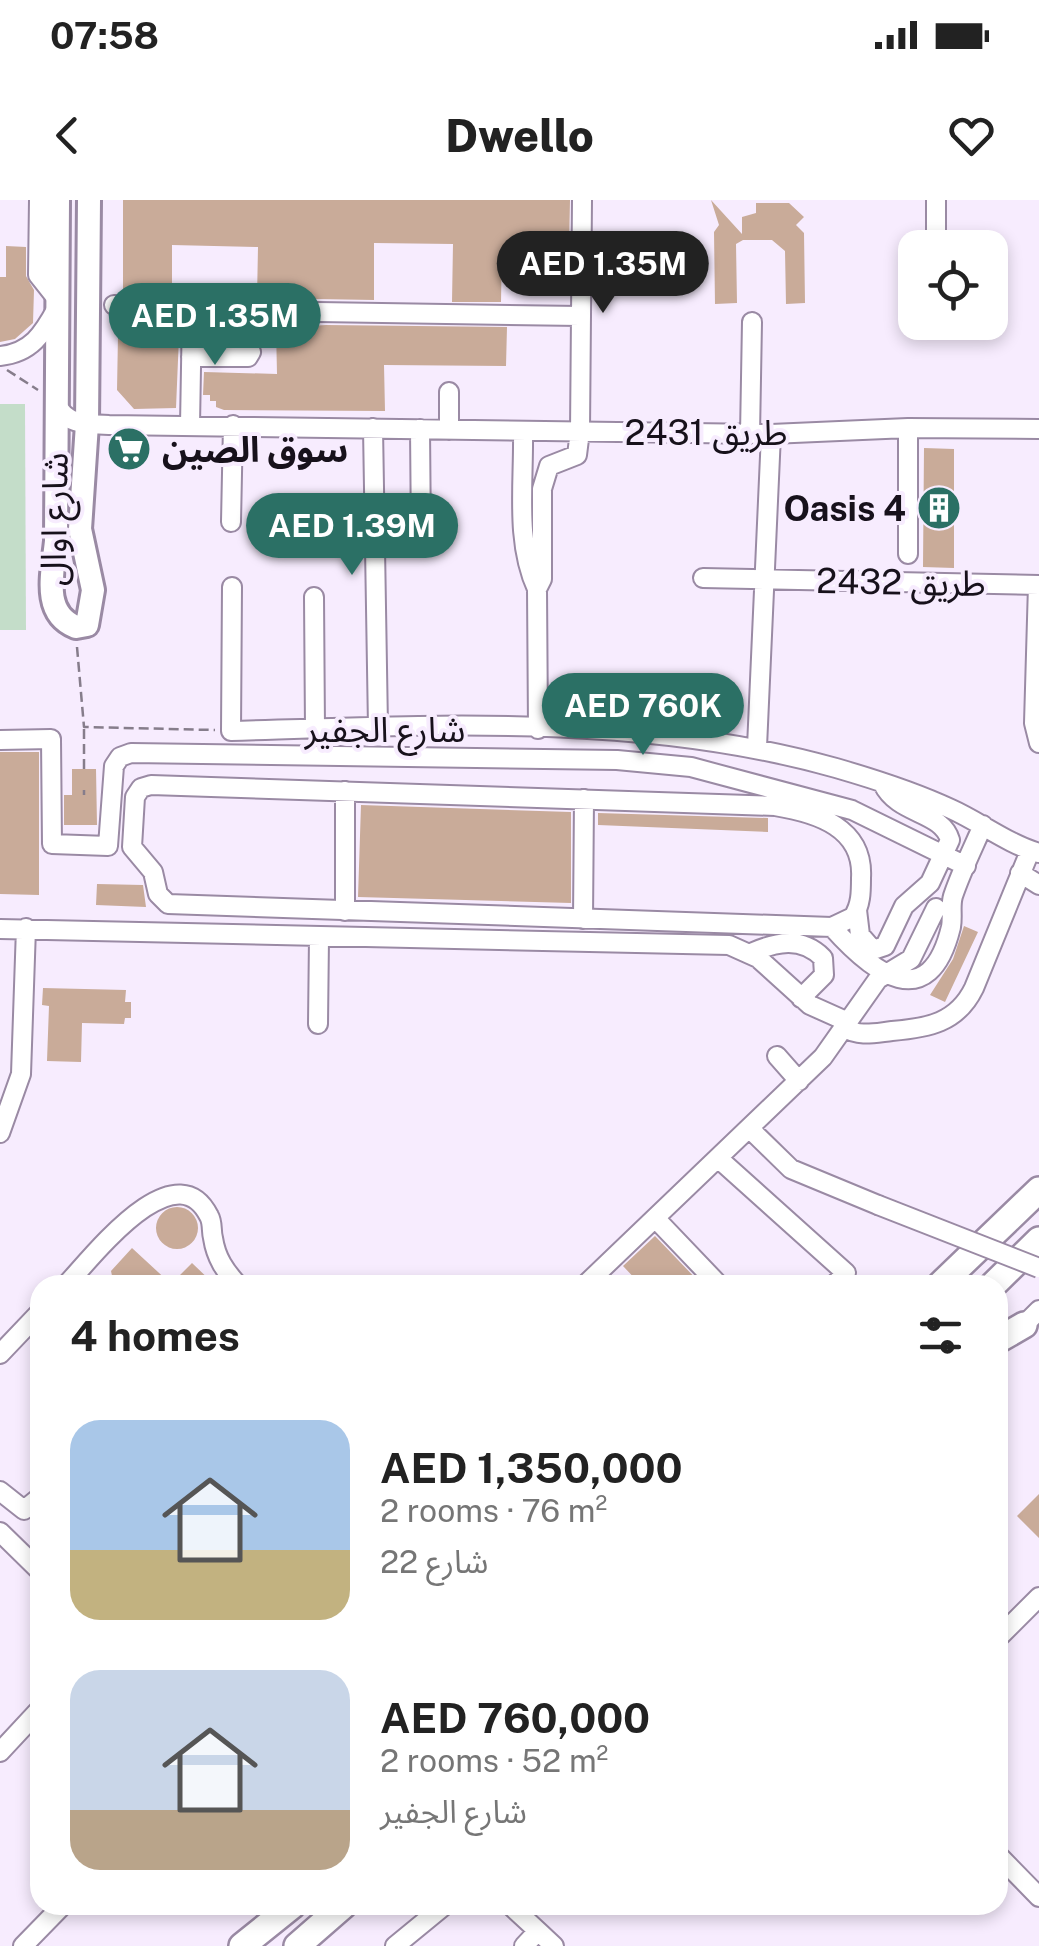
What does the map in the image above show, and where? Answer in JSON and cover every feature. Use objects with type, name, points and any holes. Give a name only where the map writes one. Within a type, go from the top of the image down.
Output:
[{"type":"highway","points":[[950,1275],[1039,1190]]},
{"type":"highway","points":[[1003,1275],[1039,1240]]},
{"type":"highway","points":[[1008,1333],[1031,1317]]},
{"type":"highway","points":[[242,1946],[280,1915]]},
{"type":"highway","points":[[297,1946],[333,1915]]},
{"type":"main road","name":"شارع اوال","points":[[51,215],[57,304],[52,594],[59,616],[76,627],[87,625],[93,607],[80,529],[87,424],[89,200]]},
{"type":"street","points":[[39,200],[51,215]]},
{"type":"street","points":[[537,589],[542,579],[542,488],[546,470],[553,462],[574,458],[580,431],[582,200]]},
{"type":"street","points":[[936,200],[936,230]]},
{"type":"street","points":[[0,356],[35,343],[57,304]]},
{"type":"street","points":[[114,304],[192,310],[580,316]]},
{"type":"street","points":[[190,425],[192,310]]},
{"type":"street","points":[[750,434],[752,322]]},
{"type":"street","points":[[449,392],[449,430]]},
{"type":"street","name":"طريق 2431","points":[[86,400],[104,414],[136,424]]},
{"type":"street","points":[[56,402],[65,416],[87,424]]},
{"type":"street","name":"طريق 2431","points":[[87,424],[750,434],[908,428],[1039,429]]},
{"type":"street","points":[[231,522],[233,425]]},
{"type":"street","points":[[373,428],[378,727]]},
{"type":"street","points":[[908,428],[908,554]]},
{"type":"street","points":[[420,429],[421,539]]},
{"type":"street","points":[[522,432],[524,537],[528,570],[537,589],[538,729]]},
{"type":"street","name":"طريق 2432","points":[[757,747],[771,434]]},
{"type":"street","points":[[703,578],[764,579]]},
{"type":"street","name":"طريق 2432","points":[[764,579],[1039,585],[1034,723],[1039,743]]},
{"type":"street","points":[[231,731],[232,587]]},
{"type":"street","points":[[314,597],[315,728]]},
{"type":"street","name":"شارع الجفير","points":[[231,731],[378,727],[538,729],[668,736],[757,747],[883,784],[983,824],[1035,852]]},
{"type":"street","points":[[0,740],[51,740],[52,844],[108,846],[114,766],[120,757],[132,753],[668,764],[724,774],[852,810],[966,866]]},
{"type":"street","name":"شارع الجفير","points":[[883,784],[897,804],[947,831],[950,840],[943,856]]},
{"type":"street","points":[[857,910],[847,922],[832,927],[168,904],[158,894],[153,872],[132,847],[135,797],[146,785],[760,804],[818,817],[844,831],[856,845],[862,872],[857,910],[860,935],[869,947],[880,950]]},
{"type":"street","points":[[344,791],[345,911]]},
{"type":"street","points":[[583,918],[584,798]]},
{"type":"street","points":[[596,1275],[823,1058],[884,974],[911,960],[952,900],[983,824]]},
{"type":"street","points":[[0,930],[718,944],[750,953],[801,998],[856,1035],[917,1029],[952,1016],[974,988],[1020,874],[1035,852]]},
{"type":"street","points":[[884,974],[880,950],[904,906],[930,884],[943,856]]},
{"type":"street","points":[[1020,874],[1039,885]]},
{"type":"street","points":[[918,895],[944,911]]},
{"type":"street","points":[[832,927],[861,960],[884,974]]},
{"type":"street","points":[[0,1133],[21,1074],[26,928]]},
{"type":"street","points":[[318,1024],[319,938]]},
{"type":"street","points":[[750,953],[788,942],[817,952],[823,958],[824,975],[801,998]]},
{"type":"street","points":[[777,1056],[800,1081]]},
{"type":"street","points":[[750,1129],[791,1169],[1039,1268]]},
{"type":"street","points":[[719,1159],[844,1275]]},
{"type":"street","points":[[76,1275],[136,1212],[168,1196],[192,1200],[208,1213],[216,1255],[230,1275]]},
{"type":"street","points":[[656,1219],[710,1275]]},
{"type":"street","points":[[1008,1340],[1031,1317]]},
{"type":"street","points":[[0,1354],[30,1322]]},
{"type":"street","points":[[0,1490],[24,1510],[30,1505]]},
{"type":"street","points":[[0,1532],[30,1561]]},
{"type":"street","points":[[1008,1628],[1039,1597]]},
{"type":"street","points":[[0,1752],[30,1720]]},
{"type":"street","points":[[1008,1865],[1039,1898]]},
{"type":"street","points":[[23,1946],[52,1915]]},
{"type":"street","points":[[397,1945],[434,1915]]},
{"type":"street","points":[[520,1915],[554,1946]]},
{"type":"street","points":[[524,1946],[538,1932]]},
{"type":"path","points":[[0,366],[56,402]]},
{"type":"path","points":[[76,627],[84,769]]},
{"type":"path","points":[[84,727],[231,731]]},
{"type":"green space","points":[[0,404],[25,404],[26,630],[0,630]]},
{"type":"building","points":[[123,200],[570,200],[569,248],[502,246],[501,302],[452,302],[453,244],[374,243],[374,300],[257,298],[258,247],[172,245],[172,296],[123,293]]},
{"type":"building","points":[[711,200],[742,234],[742,217],[756,213],[756,203],[789,203],[804,217],[796,225],[804,233],[805,303],[786,304],[785,251],[772,240],[743,240],[736,244],[737,303],[715,304],[714,232],[719,225]]},
{"type":"building","points":[[6,246],[26,247],[26,276],[34,290],[33,323],[15,339],[0,342],[0,277],[6,277]]},
{"type":"building","points":[[507,327],[506,366],[384,365],[385,411],[224,410],[216,407],[216,401],[210,401],[210,395],[203,395],[204,372],[277,374],[276,328]]},
{"type":"building","points":[[118,335],[179,336],[176,408],[134,409],[117,390]]},
{"type":"building","name":"Oasis 4","points":[[924,448],[954,449],[954,568],[923,567]]},
{"type":"building","points":[[0,752],[39,752],[39,895],[0,894]]},
{"type":"building","points":[[72,769],[96,769],[97,825],[64,825],[64,795],[72,795]]},
{"type":"building","points":[[361,805],[571,812],[571,903],[358,897]]},
{"type":"building","points":[[598,813],[768,818],[768,832],[598,825]]},
{"type":"building","points":[[97,884],[143,885],[146,907],[96,905]]},
{"type":"building","points":[[964,926],[978,932],[945,1002],[930,995],[953,959]]},
{"type":"building","points":[[43,988],[126,990],[125,1002],[131,1002],[131,1018],[125,1018],[124,1024],[82,1023],[81,1062],[47,1061],[49,1006],[42,1005]]},
{"type":"building","points":[[177,1207],[192,1213],[198,1228],[192,1243],[177,1249],[162,1243],[156,1228],[162,1213]]},
{"type":"building","points":[[655,1236],[692,1275],[632,1275],[623,1266]]},
{"type":"building","points":[[132,1248],[161,1275],[112,1275],[111,1271]]},
{"type":"building","points":[[192,1263],[205,1275],[180,1275]]},
{"type":"building","points":[[1039,1494],[1039,1538],[1017,1516]]},
{"type":"place","name":"سوق الصين","points":[[129,449]]},
{"type":"place","name":"Oasis 4","points":[[939,508]]}]
